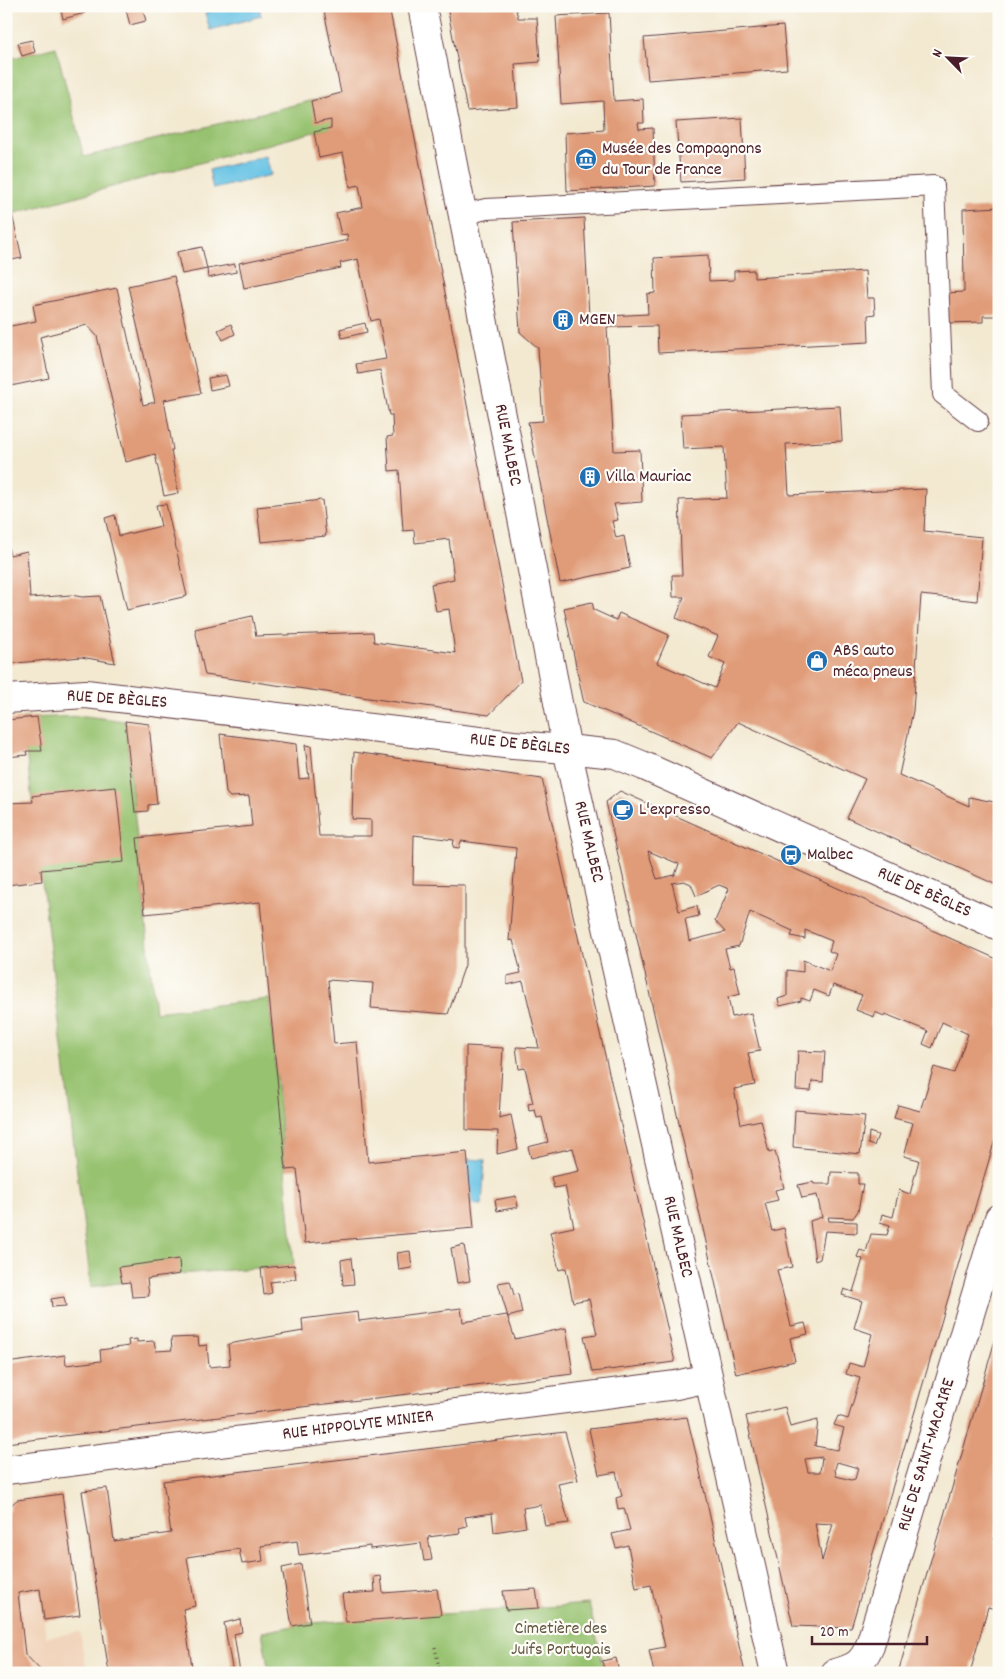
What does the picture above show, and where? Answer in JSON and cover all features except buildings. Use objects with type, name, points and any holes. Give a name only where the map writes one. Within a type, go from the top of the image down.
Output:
[{"type":"street","name":"RUE MALBEC","points":[[422,6],[567,749],[775,1673]]},
{"type":"street","name":"RUE DE BÈGLES","points":[[6,700],[86,694],[513,745],[615,754],[999,926]]},
{"type":"street","name":"RUE DE SAINT-MACAIRE","points":[[835,1673],[848,1670],[863,1660],[870,1645],[999,1218]]},
{"type":"street","name":"RUE HIPPOLYTE MINIER","points":[[6,1470],[676,1385],[708,1378]]},
{"type":"lane","points":[[462,215],[486,209],[934,186],[943,394],[978,421]]},
{"type":"path","points":[[435,1647],[440,1673]]},
{"type":"shaded area","points":[[28,1497],[46,1637],[80,1632],[87,1673],[6,1673],[6,1501]]},
{"type":"green space","points":[[56,47],[84,157],[403,78],[410,113],[314,132],[12,214],[6,190],[6,60]]},
{"type":"green space","points":[[85,716],[125,721],[155,1012],[269,999],[294,1265],[180,1274],[91,1287],[22,718]]},
{"type":"green space","name":"Cimetière des Juifs Portugais","points":[[589,1604],[605,1673],[269,1673],[262,1632],[310,1623]]},
{"type":"water","points":[[228,6],[259,6],[261,16],[210,30],[205,13]]},
{"type":"water","points":[[266,156],[271,175],[213,189],[209,170]]},
{"type":"water","points":[[466,1159],[485,1160],[482,1205],[463,1204]]},
{"type":"place","name":"Musée des Compagnons du Tour de France","points":[[586,159]]},
{"type":"place","name":"MGEN","points":[[563,320]]},
{"type":"place","name":"Villa Mauriac","points":[[590,477]]},
{"type":"place","name":"ABS auto méca pneus","points":[[817,661]]},
{"type":"place","name":"L'expresso","points":[[623,810]]},
{"type":"place","name":"Malbec","points":[[791,855]]}]
